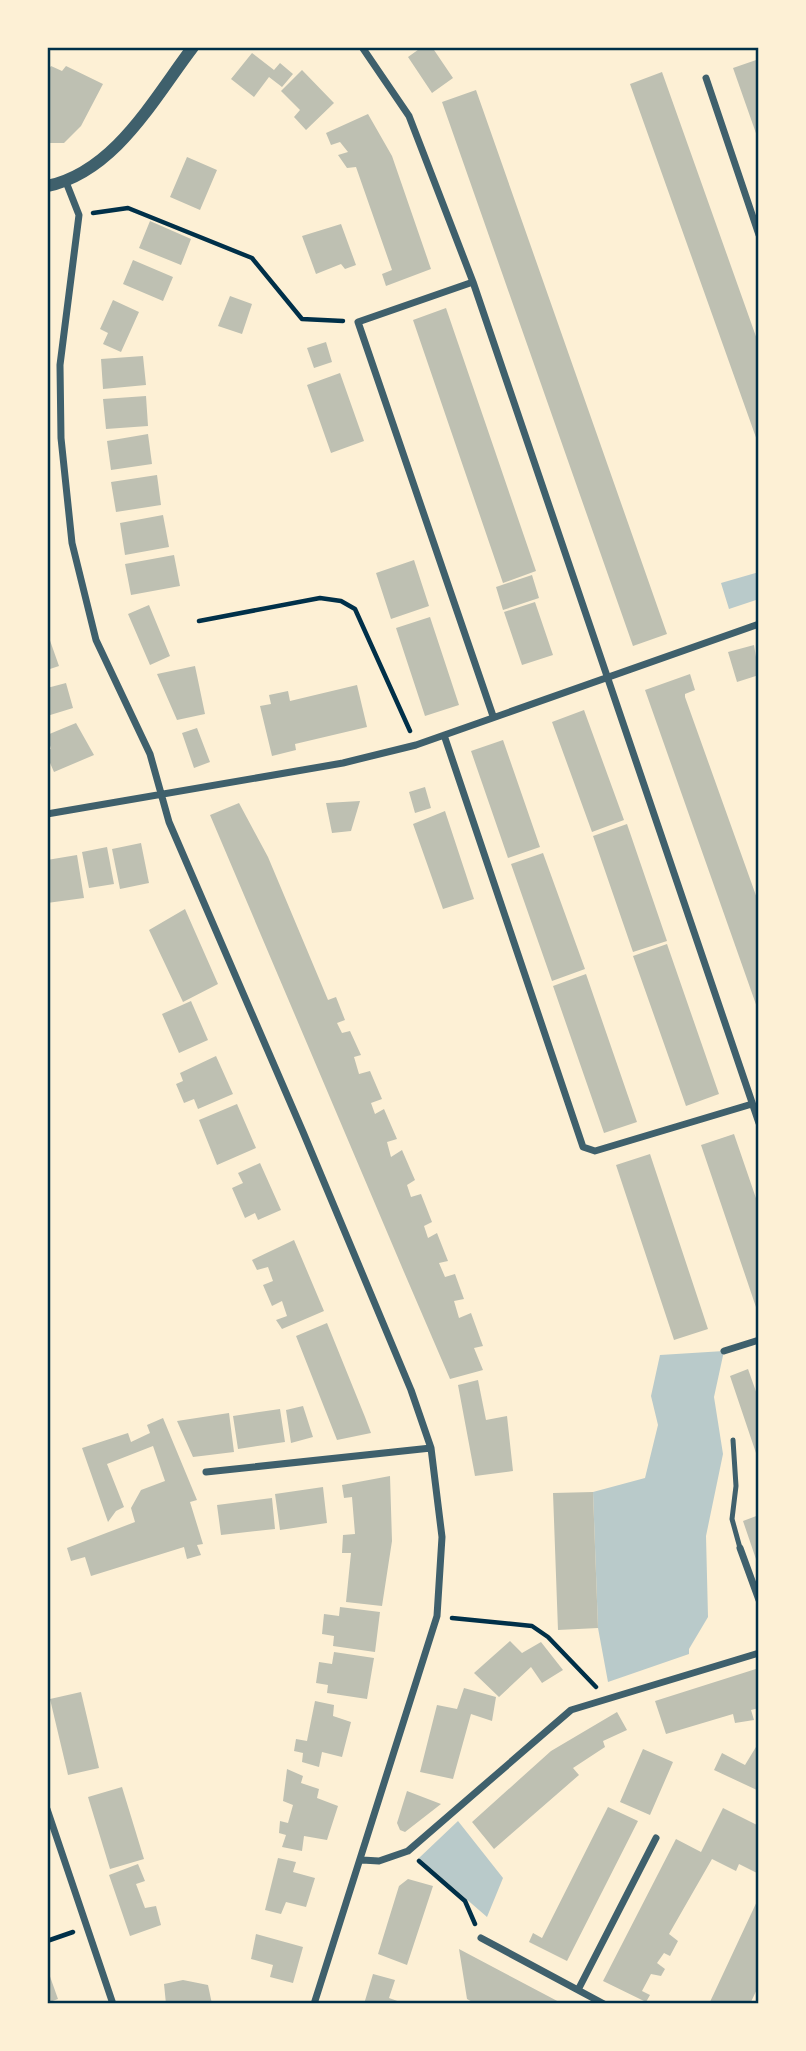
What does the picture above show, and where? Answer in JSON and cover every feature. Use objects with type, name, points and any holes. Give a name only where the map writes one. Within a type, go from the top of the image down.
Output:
[{"type":"street","points":[[47,186],[66,182],[102,160],[193,47]]},
{"type":"street","points":[[362,47],[409,116],[473,282],[759,1123]]},
{"type":"street","points":[[706,78],[759,235]]},
{"type":"street","points":[[66,182],[79,215],[60,365],[61,438],[72,543],[96,640],[150,754],[169,822],[406,1377],[431,1448],[442,1537],[437,1616],[362,1860],[314,2004]]},
{"type":"street","points":[[473,282],[358,322],[493,716]]},
{"type":"street","points":[[47,814],[343,763],[416,745],[759,624]]},
{"type":"street","points":[[444,735],[583,1147],[594,1151],[752,1104]]},
{"type":"street","points":[[724,1350],[759,1340]]},
{"type":"street","points":[[206,1472],[431,1448]]},
{"type":"street","points":[[740,1548],[759,1600]]},
{"type":"street","points":[[362,1860],[379,1861],[408,1851],[571,1710],[759,1653]]},
{"type":"street","points":[[47,1809],[113,2004]]},
{"type":"street","points":[[578,1990],[656,1838]]},
{"type":"street","points":[[481,1938],[604,2004]]},
{"type":"lane","points":[[733,1440],[736,1486],[732,1519],[740,1548]]},
{"type":"path","points":[[79,215],[128,208],[252,258],[302,319],[358,322]]},
{"type":"path","points":[[200,621],[320,598],[341,601],[355,609],[416,745]]},
{"type":"path","points":[[437,1616],[532,1626],[548,1637],[608,1699]]},
{"type":"path","points":[[408,1851],[465,1901],[481,1938]]},
{"type":"path","points":[[47,1941],[88,1927]]},
{"type":"shaded area","points":[[759,572],[759,599],[729,609],[721,583]]},
{"type":"shaded area","points":[[724,1351],[714,1397],[723,1454],[706,1536],[708,1617],[689,1649],[689,1654],[608,1682],[598,1628],[593,1492],[645,1478],[658,1425],[651,1396],[660,1355]]},
{"type":"shaded area","points":[[458,1821],[503,1878],[487,1917],[419,1858]]},
{"type":"building","points":[[422,47],[432,47],[453,78],[432,93],[408,57]]},
{"type":"building","points":[[252,53],[274,70],[280,63],[293,74],[282,87],[269,77],[254,97],[231,79]]},
{"type":"building","points":[[759,59],[759,139],[758,139],[733,68]]},
{"type":"building","points":[[51,66],[62,71],[66,66],[103,84],[81,126],[64,143],[47,143],[47,72]]},
{"type":"building","points":[[302,70],[334,103],[306,130],[294,117],[300,110],[281,91]]},
{"type":"building","points":[[662,72],[759,345],[759,446],[630,84]]},
{"type":"building","points":[[476,90],[667,634],[633,646],[442,102]]},
{"type":"building","points":[[368,114],[392,156],[431,269],[386,286],[382,274],[392,270],[356,167],[347,168],[338,155],[348,152],[340,142],[331,145],[326,133]]},
{"type":"building","points":[[187,157],[217,170],[200,210],[170,197]]},
{"type":"building","points":[[150,221],[191,239],[181,265],[139,248]]},
{"type":"building","points":[[341,224],[356,265],[345,269],[341,264],[316,274],[302,236]]},
{"type":"building","points":[[133,260],[173,277],[163,301],[123,284]]},
{"type":"building","points":[[230,296],[252,304],[242,334],[218,326]]},
{"type":"building","points":[[113,300],[139,312],[121,352],[103,344],[108,333],[100,329]]},
{"type":"building","points":[[446,308],[536,571],[503,583],[413,320]]},
{"type":"building","points":[[326,342],[332,362],[314,368],[307,348]]},
{"type":"building","points":[[143,356],[146,385],[103,389],[101,359]]},
{"type":"building","points":[[340,373],[364,441],[331,453],[307,385]]},
{"type":"building","points":[[146,396],[148,426],[106,429],[103,399]]},
{"type":"building","points":[[148,434],[152,464],[111,470],[107,441]]},
{"type":"building","points":[[157,475],[161,505],[116,512],[111,482]]},
{"type":"building","points":[[163,515],[169,547],[125,555],[120,523]]},
{"type":"building","points":[[174,555],[180,586],[131,595],[125,564]]},
{"type":"building","points":[[414,560],[429,606],[391,619],[376,573]]},
{"type":"building","points":[[532,575],[539,598],[503,610],[496,587]]},
{"type":"building","points":[[535,602],[553,655],[522,665],[504,612]]},
{"type":"building","points":[[149,605],[170,656],[150,665],[128,614]]},
{"type":"building","points":[[430,617],[459,705],[425,716],[396,628]]},
{"type":"building","points":[[47,632],[59,666],[47,670]]},
{"type":"building","points":[[754,645],[759,675],[737,682],[728,652]]},
{"type":"building","points":[[195,666],[205,714],[177,720],[157,674]]},
{"type":"building","points":[[690,674],[695,690],[685,694],[685,697],[759,904],[759,1013],[645,690]]},
{"type":"building","points":[[66,683],[73,708],[47,716],[47,688]]},
{"type":"building","points":[[357,685],[367,727],[295,744],[296,750],[272,756],[260,706],[271,704],[269,695],[288,691],[290,701]]},
{"type":"building","points":[[584,710],[624,820],[592,832],[552,722]]},
{"type":"building","points":[[76,723],[94,755],[54,772],[47,756],[47,750],[51,749],[47,735]]},
{"type":"building","points":[[197,728],[210,762],[194,768],[182,733]]},
{"type":"building","points":[[503,740],[540,847],[508,858],[471,751]]},
{"type":"building","points":[[425,787],[431,808],[415,813],[409,792]]},
{"type":"building","points":[[360,801],[351,831],[332,833],[326,803]]},
{"type":"building","points":[[239,803],[268,857],[328,1000],[336,997],[345,1020],[337,1023],[342,1033],[350,1031],[361,1055],[354,1057],[359,1074],[370,1071],[382,1099],[371,1103],[375,1114],[384,1109],[397,1139],[387,1142],[391,1157],[402,1150],[415,1180],[407,1185],[411,1197],[421,1194],[432,1222],[424,1226],[428,1238],[437,1233],[448,1261],[439,1263],[445,1277],[455,1274],[464,1299],[454,1301],[459,1318],[471,1313],[483,1346],[474,1348],[483,1370],[450,1379],[210,815]]},
{"type":"building","points":[[445,811],[474,899],[443,909],[413,824]]},
{"type":"building","points":[[627,824],[667,941],[633,952],[593,836]]},
{"type":"building","points":[[141,843],[149,883],[120,889],[112,849]]},
{"type":"building","points":[[107,847],[114,884],[89,888],[82,852]]},
{"type":"building","points":[[543,853],[585,969],[552,981],[511,864]]},
{"type":"building","points":[[77,855],[84,898],[47,903],[47,860]]},
{"type":"building","points":[[185,909],[218,984],[183,1002],[149,930]]},
{"type":"building","points":[[667,944],[719,1094],[686,1106],[633,956]]},
{"type":"building","points":[[586,974],[637,1122],[604,1133],[553,986]]},
{"type":"building","points":[[191,1001],[208,1040],[179,1053],[162,1014]]},
{"type":"building","points":[[216,1056],[233,1094],[198,1109],[194,1099],[184,1103],[176,1084],[183,1081],[180,1073]]},
{"type":"building","points":[[237,1104],[256,1148],[217,1165],[199,1120]]},
{"type":"building","points":[[734,1134],[759,1207],[758,1313],[701,1145]]},
{"type":"building","points":[[650,1154],[708,1329],[674,1340],[616,1165]]},
{"type":"building","points":[[260,1163],[281,1210],[258,1220],[255,1213],[245,1218],[232,1188],[243,1183],[238,1173]]},
{"type":"building","points":[[294,1240],[324,1311],[282,1329],[276,1320],[287,1316],[282,1301],[272,1306],[263,1285],[273,1281],[268,1267],[257,1270],[252,1260]]},
{"type":"building","points":[[327,1323],[371,1433],[337,1440],[296,1336]]},
{"type":"building","points":[[748,1369],[759,1400],[758,1459],[730,1376]]},
{"type":"building","points":[[478,1380],[486,1420],[507,1416],[513,1471],[475,1476],[458,1385]]},
{"type":"building","points":[[303,1406],[313,1437],[291,1443],[286,1410]]},
{"type":"building","points":[[280,1409],[285,1442],[238,1449],[233,1416]]},
{"type":"building","points":[[229,1413],[234,1452],[193,1457],[177,1421]]},
{"type":"building","points":[[163,1418],[197,1500],[190,1502],[203,1544],[197,1545],[201,1555],[187,1559],[184,1547],[91,1576],[85,1557],[71,1561],[67,1548],[135,1522],[131,1508],[141,1490],[165,1481],[153,1446],[107,1464],[124,1507],[116,1511],[108,1522],[82,1448],[128,1433],[131,1442],[150,1433],[147,1425]]},
{"type":"building","points":[[390,1476],[392,1541],[382,1606],[346,1602],[351,1553],[342,1553],[343,1535],[355,1534],[352,1497],[344,1498],[342,1485]]},
{"type":"building","points":[[323,1487],[327,1523],[280,1530],[275,1494]]},
{"type":"building","points":[[593,1492],[598,1628],[558,1630],[553,1493]]},
{"type":"building","points":[[272,1498],[275,1529],[221,1535],[217,1505]]},
{"type":"building","points":[[759,1515],[759,1565],[758,1565],[743,1521]]},
{"type":"building","points":[[340,1607],[380,1612],[375,1652],[333,1646],[334,1636],[322,1634],[324,1614],[339,1616]]},
{"type":"building","points":[[510,1641],[522,1653],[541,1642],[563,1670],[542,1683],[531,1667],[499,1697],[474,1673]]},
{"type":"building","points":[[334,1652],[374,1658],[367,1699],[327,1693],[328,1685],[316,1683],[319,1662],[332,1664]]},
{"type":"building","points":[[759,1668],[759,1708],[751,1710],[754,1720],[735,1723],[733,1714],[666,1734],[655,1701]]},
{"type":"building","points":[[464,1688],[496,1697],[492,1721],[471,1714],[453,1779],[420,1772],[437,1705],[457,1709]]},
{"type":"building","points":[[81,1692],[99,1768],[68,1775],[50,1699]]},
{"type":"building","points":[[315,1701],[334,1705],[333,1716],[351,1722],[342,1757],[322,1752],[319,1767],[302,1762],[303,1753],[294,1751],[296,1739],[307,1741]]},
{"type":"building","points":[[617,1712],[627,1730],[603,1741],[605,1747],[573,1768],[579,1775],[494,1849],[472,1822],[551,1751]]},
{"type":"building","points":[[759,1742],[759,1791],[714,1770],[722,1753],[745,1765]]},
{"type":"building","points":[[643,1749],[673,1762],[650,1815],[620,1802]]},
{"type":"building","points":[[287,1769],[303,1776],[301,1783],[319,1789],[317,1798],[338,1806],[327,1840],[304,1836],[302,1851],[282,1847],[286,1835],[279,1833],[280,1821],[288,1823],[293,1805],[283,1801]]},
{"type":"building","points":[[122,1787],[144,1859],[110,1869],[88,1797]]},
{"type":"building","points":[[407,1791],[441,1804],[405,1832],[400,1830],[397,1823]]},
{"type":"building","points":[[608,1807],[638,1821],[567,1961],[529,1942],[533,1933],[542,1938]]},
{"type":"building","points":[[723,1808],[759,1826],[759,1874],[739,1864],[736,1871],[712,1859],[669,1934],[678,1941],[670,1956],[664,1953],[657,1963],[665,1969],[661,1976],[651,1974],[642,1991],[650,1995],[646,2002],[603,1981],[676,1839],[701,1852]]},
{"type":"building","points":[[278,1858],[296,1862],[293,1872],[315,1878],[306,1907],[286,1902],[281,1914],[265,1910]]},
{"type":"building","points":[[138,1864],[145,1881],[136,1884],[145,1908],[156,1906],[161,1925],[130,1936],[109,1875]]},
{"type":"building","points":[[408,1879],[433,1886],[407,1965],[378,1954],[399,1886]]},
{"type":"building","points":[[759,1897],[759,1985],[750,2004],[709,2004]]},
{"type":"building","points":[[256,1934],[303,1947],[293,1983],[270,1977],[273,1965],[251,1959]]},
{"type":"building","points":[[459,1949],[563,2004],[476,2004],[467,1999]]},
{"type":"building","points":[[47,1968],[58,1999],[47,2003]]},
{"type":"building","points":[[373,1974],[395,1980],[389,1998],[406,2004],[364,2004]]},
{"type":"building","points":[[183,1980],[208,1985],[212,2004],[166,2004],[164,1984]]}]
